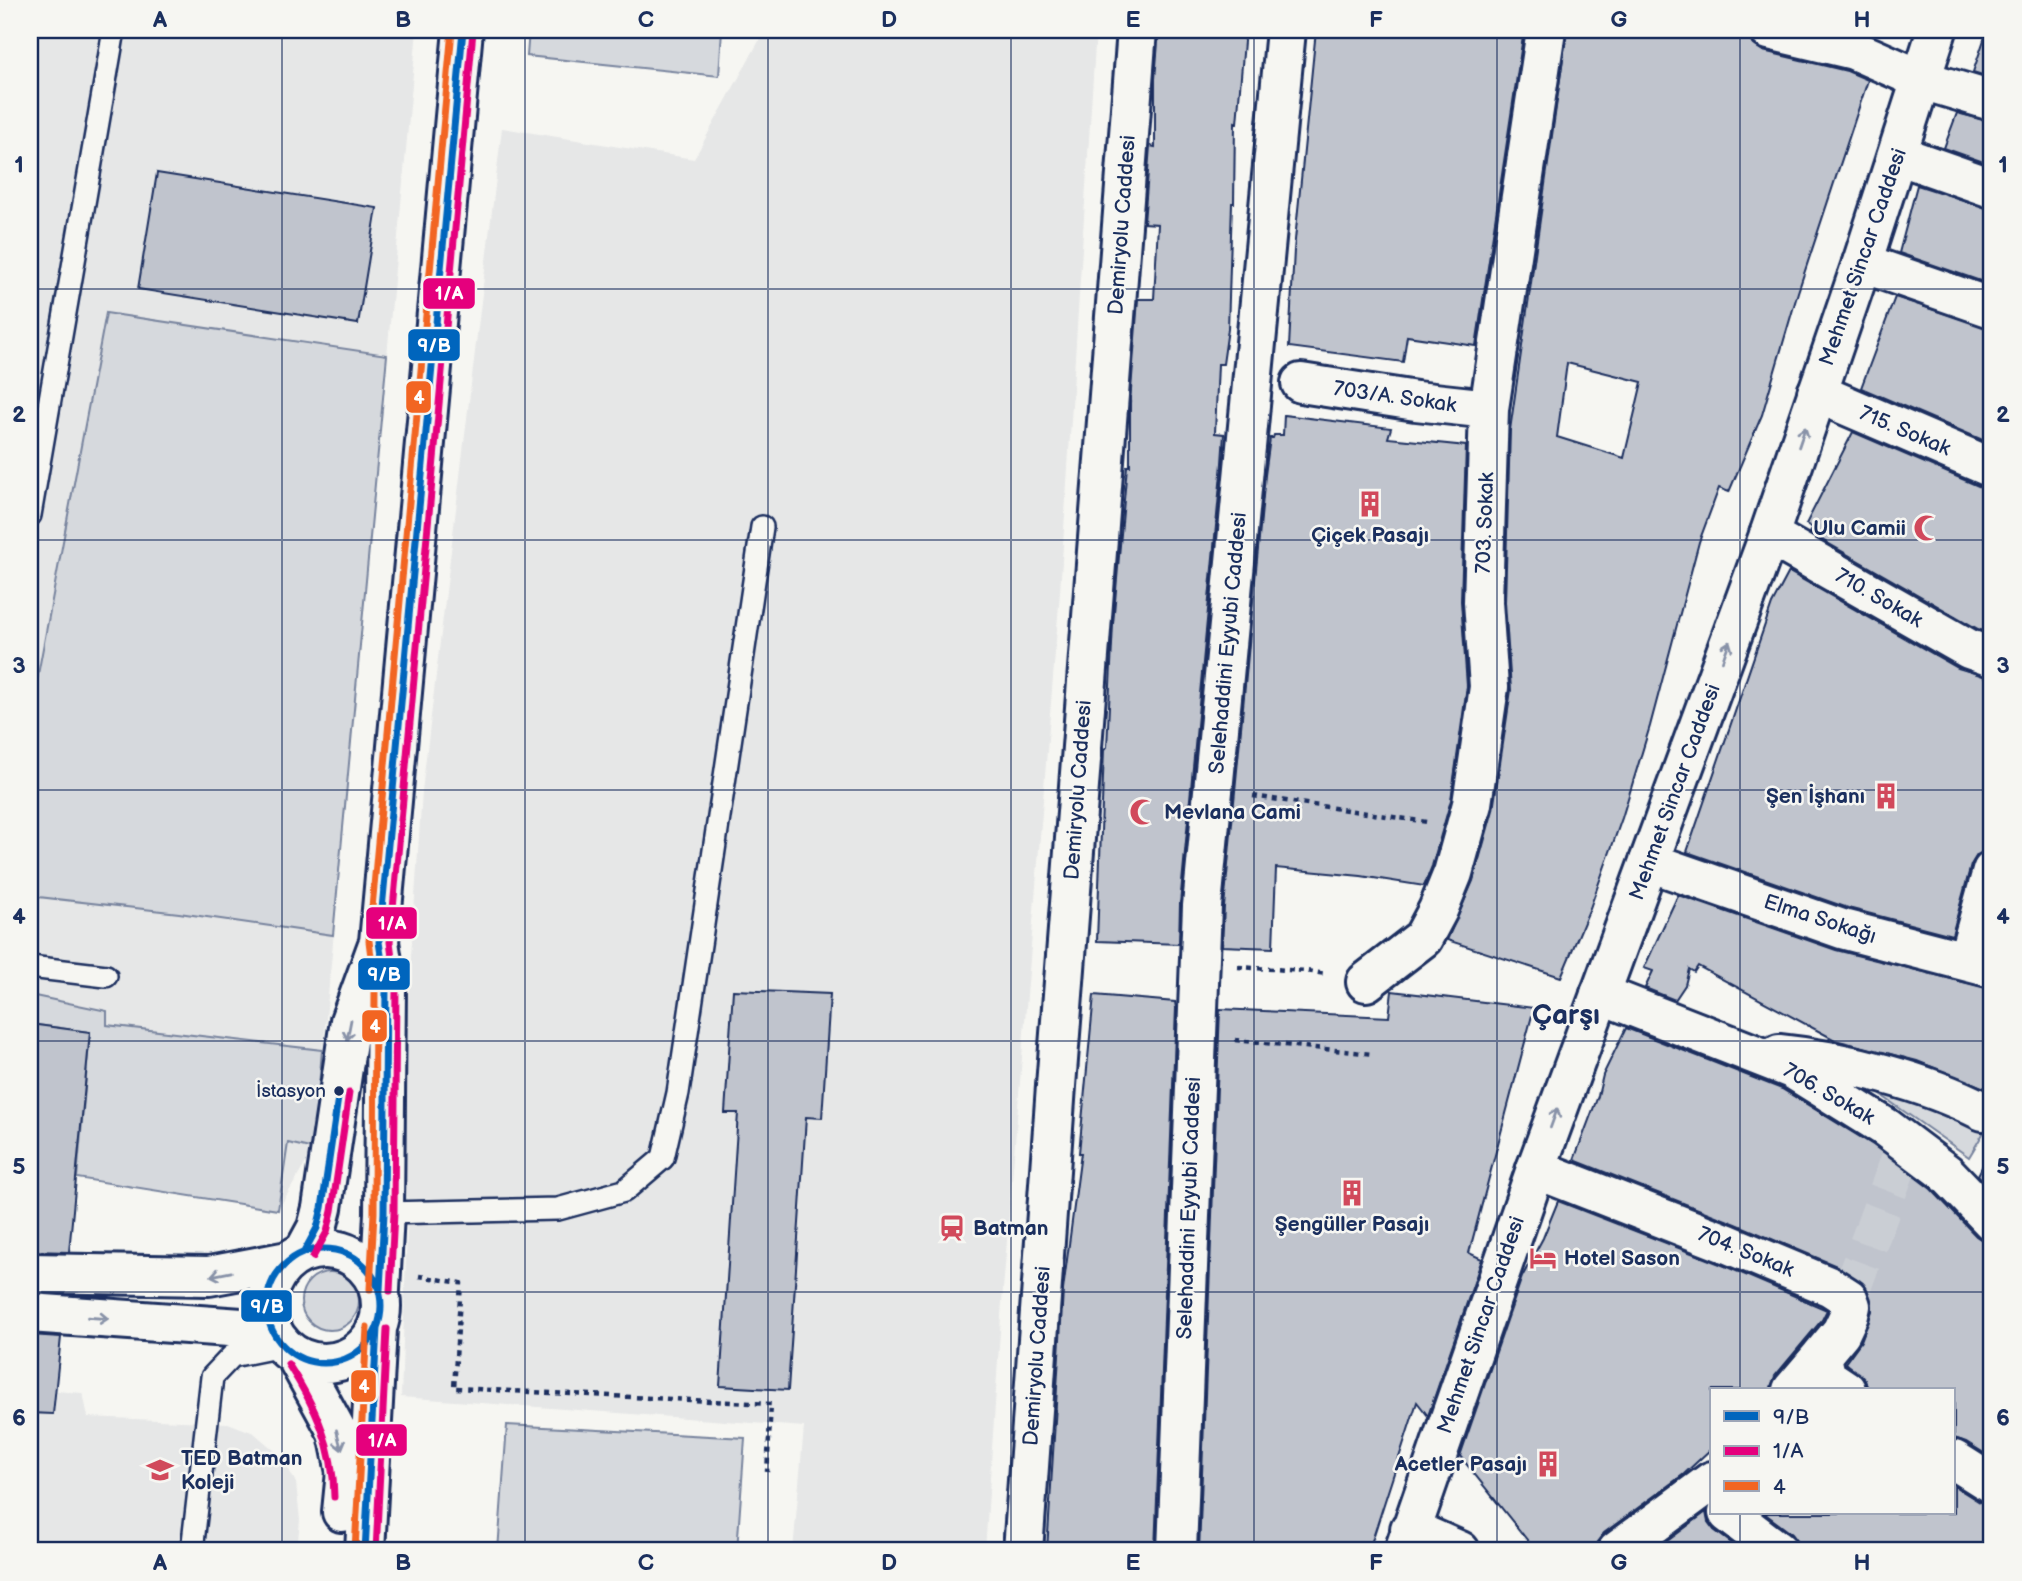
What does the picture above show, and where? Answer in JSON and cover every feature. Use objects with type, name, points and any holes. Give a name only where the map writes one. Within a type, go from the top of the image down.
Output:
[{"type":"street","points":[[365,1551],[377,1328],[382,1309],[380,1280],[384,1213],[386,988],[379,942],[463,30]]},
{"type":"street","name":"Demiryolu Caddesi","points":[[1023,1551],[1137,30]]},
{"type":"street","name":"Selehaddini Eyyubi Caddesi","points":[[1177,1551],[1198,965],[1286,30]]},
{"type":"street","name":"703. Sokak","points":[[1366,982],[1423,938],[1453,873],[1472,804],[1489,687],[1483,602],[1489,409],[1546,30]]},
{"type":"street","points":[[1769,30],[1854,50],[1922,80],[1992,101]]},
{"type":"street","name":"Mehmet Sincar Caddesi","points":[[1407,1540],[1536,1169],[1769,535],[1898,155],[1937,30]]},
{"type":"street","points":[[1898,155],[1992,188]]},
{"type":"street","points":[[1862,263],[1992,307]]},
{"type":"street","name":"703/A. Sokak","points":[[1301,383],[1489,409]]},
{"type":"street","name":"715. Sokak","points":[[1817,393],[1992,468]]},
{"type":"street","name":"710. Sokak","points":[[1769,535],[1969,649],[1992,657]]},
{"type":"street","name":"Elma Sokağı","points":[[1649,862],[1842,929],[1980,965]]},
{"type":"street","points":[[1980,965],[1992,871]]},
{"type":"street","points":[[339,1551],[345,1472],[338,1433],[267,1312],[268,1292],[275,1275],[296,1256],[317,1228],[350,1021],[379,942]]},
{"type":"street","name":"706. Sokak","points":[[1600,994],[1792,1069],[1885,1127],[1946,1173],[1992,1221]]},
{"type":"street","points":[[1742,1050],[1801,1056],[1873,1070],[1965,1102],[1983,1111]]},
{"type":"street","name":"704. Sokak","points":[[1536,1169],[1832,1287],[1848,1298],[1852,1306],[1841,1332],[1821,1356]]},
{"type":"street","points":[[30,1273],[209,1276],[323,1248],[342,1251],[359,1259],[380,1280]]},
{"type":"street","points":[[30,1313],[284,1345],[316,1363],[334,1363],[353,1357],[367,1344],[377,1328]]},
{"type":"street","points":[[1794,1388],[1821,1356]]},
{"type":"street","points":[[1821,1356],[1825,1376],[1843,1388]]},
{"type":"street","points":[[1955,1461],[1992,1485]]},
{"type":"street","points":[[1617,1551],[1710,1499]]},
{"type":"street","points":[[1733,1514],[1778,1551]]},
{"type":"street","points":[[1407,1540],[1460,1551]]},
{"type":"lane","points":[[30,514],[114,30]]},
{"type":"lane","points":[[384,1213],[558,1209],[624,1191],[663,1158],[678,1093],[762,527]]},
{"type":"lane","points":[[30,967],[106,976]]},
{"type":"lane","points":[[192,1551],[212,1377],[232,1356],[284,1345]]},
{"type":"path","points":[[1214,790],[1432,823],[1466,824]]},
{"type":"path","points":[[1198,965],[1306,971],[1366,982]]},
{"type":"path","points":[[1195,1039],[1237,1040],[1373,1054]]},
{"type":"path","points":[[380,1280],[461,1283],[454,1388],[771,1404],[767,1472]]},
{"type":"shaded area","points":[[30,30],[417,30],[314,1149],[278,1210],[77,1178],[55,1391],[83,1393],[88,1417],[228,1423],[254,1433],[282,1457],[296,1483],[300,1520],[297,1551],[30,1551]]},
{"type":"shaded area","points":[[529,30],[722,30],[719,76],[527,56]]},
{"type":"shaded area","points":[[765,30],[1096,30],[1060,592],[1002,1302],[985,1551],[793,1551],[804,1427],[401,1397],[408,1202],[399,1137],[422,791],[502,128],[694,159]]},
{"type":"shaded area","points":[[106,313],[387,355],[333,935],[179,913],[30,896],[30,717]]},
{"type":"shaded area","points":[[30,995],[107,1011],[107,1025],[322,1050],[314,1149],[288,1143],[278,1210],[77,1178],[90,1032],[30,1024]]},
{"type":"shaded area","points":[[1868,1086],[1987,1127],[1969,1157]]},
{"type":"shaded area","points":[[330,1272],[341,1274],[354,1285],[359,1301],[357,1312],[346,1325],[330,1330],[319,1328],[306,1317],[301,1301],[303,1290],[314,1277]]},
{"type":"shaded area","points":[[507,1425],[745,1438],[737,1551],[498,1551]]},
{"type":"building","points":[[1159,30],[1245,30],[1237,123],[1235,122],[1228,329],[1223,364],[1218,364],[1215,433],[1224,434],[1222,463],[1180,904],[1179,944],[1097,941],[1104,749],[1107,747],[1113,624],[1127,466],[1130,466],[1130,403],[1138,299],[1154,299],[1158,224],[1144,223],[1150,146],[1155,147],[1155,79]]},
{"type":"building","points":[[1316,30],[1524,30],[1476,346],[1407,336],[1403,362],[1289,347],[1294,250]]},
{"type":"building","points":[[1567,30],[1748,30],[1748,37],[1763,51],[1847,71],[1868,80],[1798,292],[1762,415],[1729,492],[1719,488],[1699,542],[1650,726],[1622,818],[1590,908],[1561,977],[1447,940],[1473,881],[1493,810],[1511,690],[1505,602],[1510,430]],"holes":[[[1567,363],[1642,382],[1624,458],[1557,437]]]},
{"type":"building","points":[[1987,31],[1992,32],[1992,78],[1973,72]]},
{"type":"building","points":[[1957,113],[1992,122],[1992,165],[1944,148]]},
{"type":"building","points":[[157,173],[377,208],[358,324],[138,289]]},
{"type":"building","points":[[1917,185],[1992,209],[1992,285],[1899,253]]},
{"type":"building","points":[[1895,297],[1992,329],[1992,444],[1861,388]]},
{"type":"building","points":[[1284,415],[1391,428],[1388,438],[1466,446],[1461,601],[1467,686],[1451,800],[1424,886],[1361,876],[1276,868],[1273,948],[1222,946],[1265,475],[1270,438],[1283,435]]},
{"type":"building","name":"Ulu Camii","points":[[1853,432],[1983,488],[1992,489],[1992,634],[1978,629],[1810,533],[1813,528],[1806,524]]},
{"type":"building","name":"Şen İşhanı","points":[[1789,572],[1958,668],[1992,678],[1992,850],[1977,855],[1971,865],[1952,935],[1848,908],[1687,852],[1772,604]]},
{"type":"building","points":[[1678,895],[1836,950],[1992,989],[1992,1091],[1917,1061],[1835,1040],[1698,966],[1694,972],[1689,969],[1685,985],[1675,1000],[1645,988],[1653,971],[1644,968]]},
{"type":"building","points":[[733,990],[830,994],[822,1118],[806,1117],[788,1390],[720,1386],[738,1113],[725,1113]]},
{"type":"building","points":[[1392,991],[1534,1008],[1469,1253],[1482,1259],[1428,1416],[1417,1402],[1371,1544],[1361,1542],[1359,1551],[1199,1551],[1220,1009],[1389,1017]]},
{"type":"building","points":[[1094,995],[1175,1002],[1176,1008],[1155,1551],[1047,1551],[1063,1290],[1081,1153]]},
{"type":"building","points":[[30,1024],[90,1032],[69,1252],[30,1251]]},
{"type":"building","points":[[1626,1028],[1782,1089],[1873,1145],[1931,1189],[1976,1236],[1985,1242],[1992,1242],[1992,1458],[1955,1438],[1955,1388],[1867,1388],[1865,1380],[1845,1363],[1861,1341],[1872,1311],[1868,1290],[1860,1280],[1839,1267],[1574,1160],[1603,1075]]},
{"type":"building","points":[[1992,1147],[1992,1190],[1978,1175]]},
{"type":"building","points":[[1558,1201],[1720,1264],[1827,1310],[1822,1320],[1775,1376],[1772,1388],[1710,1388],[1710,1450],[1684,1474],[1604,1533],[1597,1542],[1595,1551],[1536,1551],[1460,1456],[1522,1277],[1543,1238]]},
{"type":"building","points":[[30,1335],[61,1337],[53,1414],[30,1413]]},
{"type":"building","points":[[1955,1487],[1992,1506],[1992,1551],[1799,1551],[1798,1542],[1792,1534],[1765,1514],[1955,1514]]},
{"type":"building","points":[[1706,1512],[1708,1522],[1714,1530],[1742,1551],[1654,1551]]},
{"type":"tunnel","points":[[1848,1298],[1906,1143]]},
{"type":"transit line","name":"4","points":[[370,1289],[374,1213],[375,988],[369,941],[452,30]]},
{"type":"transit line","name":"9/B","points":[[380,1290],[384,1213],[386,987],[379,942],[463,30]]},
{"type":"transit line","name":"1/A","points":[[390,1291],[394,1213],[396,987],[390,942],[473,31]]},
{"type":"transit line","name":"9/B","points":[[304,1252],[317,1228],[322,1208],[339,1091]]},
{"type":"transit line","name":"1/A","points":[[313,1257],[327,1232],[332,1211],[349,1093]]},
{"type":"transit line","name":"9/B","points":[[324,1249],[346,1253],[365,1265],[377,1284],[381,1306],[377,1328],[365,1347],[346,1359],[324,1363],[302,1359],[283,1347],[271,1328],[267,1306],[271,1284],[283,1265],[302,1253],[324,1249]]},
{"type":"transit line","name":"4","points":[[355,1550],[367,1327]]},
{"type":"transit line","name":"9/B","points":[[365,1551],[377,1328]]},
{"type":"transit line","name":"1/A","points":[[376,1551],[387,1329]]},
{"type":"transit line","name":"1/A","points":[[288,1364],[307,1395],[327,1444],[334,1497]]},
{"type":"place","name":"Çiçek Pasajı","points":[[1370,504]]},
{"type":"place","name":"Ulu Camii","points":[[1927,528]]},
{"type":"place","name":"Şen İşhanı","points":[[1886,796]]},
{"type":"place","name":"Mevlana Cami","points":[[1143,812]]},
{"type":"place","name":"İstasyon","points":[[339,1091]]},
{"type":"place","name":"Şengüller Pasajı","points":[[1352,1193]]},
{"type":"place","name":"Batman","points":[[952,1228]]},
{"type":"place","name":"Hotel Sason","points":[[1543,1258]]},
{"type":"place","name":"Acetler Pasajı","points":[[1548,1464]]},
{"type":"place","name":"TED Batman Koleji","points":[[160,1470]]},
{"type":"district","name":"Çarşı","points":[[1566,1015]]}]
